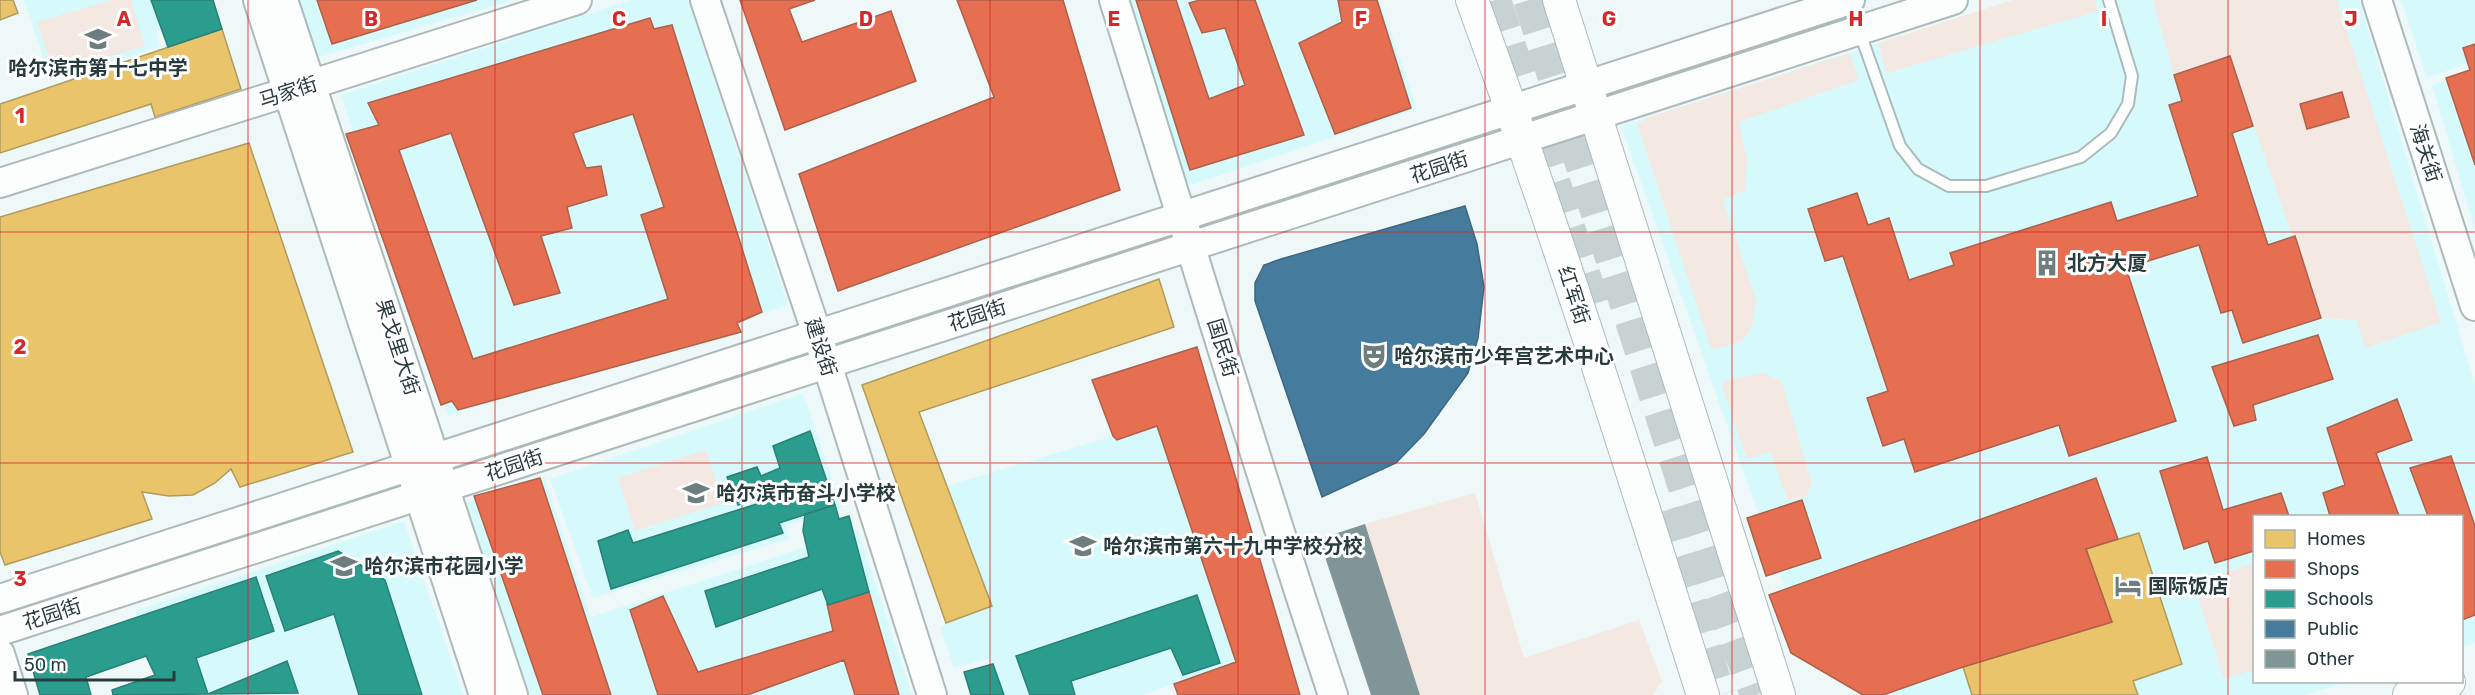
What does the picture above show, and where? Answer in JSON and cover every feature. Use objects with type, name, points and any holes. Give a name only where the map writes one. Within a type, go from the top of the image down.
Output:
[{"type":"main road","name":"果戈里大街","points":[[258,0],[299,88],[432,491],[513,695]]},
{"type":"main road","name":"果戈里大街","points":[[283,0],[299,88]]},
{"type":"main road","name":"马家街","points":[[0,183],[577,0]]},
{"type":"main road","name":"建设街","points":[[705,0],[827,364],[932,695]]},
{"type":"main road","name":"国民街","points":[[1114,0],[1192,246],[1280,537],[1333,695]]},
{"type":"main road","name":"红军街","points":[[1472,0],[1513,111],[1703,695]]},
{"type":"main road","points":[[1559,0],[1779,695]]},
{"type":"main road","name":"花园街","points":[[0,599],[1850,0]]},
{"type":"main road","name":"花园街","points":[[0,631],[1953,0]]},
{"type":"main road","name":"海关街","points":[[2377,0],[2475,306]]},
{"type":"main road","name":"果戈里大街","points":[[432,491],[484,695]]},
{"type":"main road","points":[[0,654],[13,695]]},
{"type":"main road","points":[[2409,695],[2443,683]]},
{"type":"lane","points":[[1859,30],[1900,146],[1918,169],[1949,186],[1986,186],[2081,157],[2111,133],[2128,104],[2132,76],[2109,0]]},
{"type":"shaded area","name":"哈尔滨市第十七中学","points":[[24,0],[214,0],[217,10],[156,31],[160,47],[51,81]]},
{"type":"shaded area","points":[[111,0],[131,0],[145,46],[54,73],[37,22]]},
{"type":"shaded area","points":[[299,0],[514,0],[319,57]]},
{"type":"shaded area","points":[[631,0],[688,0],[788,305],[448,416],[341,95]]},
{"type":"shaded area","points":[[1130,0],[1380,0],[1417,109],[1188,186]]},
{"type":"shaded area","points":[[2013,0],[2359,0],[2475,385],[2475,643],[2463,647],[2463,515],[2253,515],[2253,683],[2345,683],[2305,695],[1864,695],[1812,665],[1621,126]]},
{"type":"shaded area","points":[[2013,0],[2095,0],[2098,11],[1887,73],[1878,43]]},
{"type":"shaded area","points":[[2153,0],[2337,0],[2441,322],[2366,348],[2356,320],[2321,318],[2230,57],[2174,75]]},
{"type":"shaded area","points":[[2401,0],[2475,0],[2475,61],[2427,78]]},
{"type":"shaded area","points":[[1850,53],[1859,80],[1739,122],[1747,160],[1745,190],[1723,200],[1756,300],[1752,328],[1742,341],[1717,349],[1711,348],[1637,124],[1652,116]]},
{"type":"shaded area","points":[[2475,70],[2475,230],[2432,85]]},
{"type":"shaded area","points":[[1764,373],[1782,382],[1812,484],[1806,496],[1788,501],[1770,452],[1747,459],[1722,385],[1725,381]]},
{"type":"shaded area","name":"哈尔滨市奋斗小学校","points":[[803,393],[842,508],[786,526],[789,539],[593,598],[550,479]]},
{"type":"shaded area","name":"哈尔滨市第六十九中学校分校","points":[[1157,426],[1236,662],[1143,695],[1004,695],[991,658],[954,668],[940,627],[992,605],[947,486],[1113,436],[1117,440],[1126,438]]},
{"type":"shaded area","points":[[706,450],[723,503],[635,531],[618,478]]},
{"type":"shaded area","points":[[544,477],[591,617],[858,530],[912,695],[528,695],[465,503]]},
{"type":"shaded area","points":[[1475,493],[1524,658],[1639,620],[1662,681],[1653,695],[1420,695],[1365,524]]},
{"type":"shaded area","name":"哈尔滨市花园小学","points":[[404,521],[463,695],[163,695],[135,611]]},
{"type":"shaded area","points":[[2253,563],[2253,670],[2224,679],[2194,584]]},
{"type":"building: Homes","points":[[0,0],[13,0],[18,13],[0,20]]},
{"type":"building: Homes","points":[[222,29],[241,89],[155,117],[151,104],[0,153],[0,104]]},
{"type":"building: Homes","points":[[249,143],[353,452],[240,487],[231,469],[215,483],[193,495],[169,496],[142,492],[152,519],[5,565],[0,552],[0,217]]},
{"type":"building: Homes","points":[[1159,279],[1174,327],[919,412],[992,606],[946,623],[862,385]]},
{"type":"building: Homes","name":"国际饭店","points":[[2139,533],[2182,664],[2133,681],[2138,695],[1972,695],[1963,667],[2112,622],[2086,549]]},
{"type":"building: Shops","points":[[317,0],[477,0],[332,44]]},
{"type":"building: Shops","points":[[740,0],[815,0],[789,9],[802,42],[891,11],[916,81],[785,130]]},
{"type":"building: Shops","points":[[957,0],[1063,0],[1120,190],[838,291],[799,174],[994,97]]},
{"type":"building: Shops","points":[[1136,0],[1176,0],[1209,99],[1245,85],[1225,28],[1202,33],[1189,3],[1200,0],[1255,0],[1304,135],[1190,170]]},
{"type":"building: Shops","points":[[1338,0],[1377,0],[1411,108],[1335,134],[1299,43],[1342,22]]},
{"type":"building: Shops","points":[[650,18],[654,29],[672,25],[762,312],[737,323],[741,332],[458,410],[452,401],[441,405],[346,134],[379,125],[368,103]],"holes":[[[633,114],[664,207],[641,215],[668,299],[473,359],[399,150],[451,133],[514,305],[560,293],[541,236],[572,228],[567,207],[607,195],[601,166],[586,168],[573,133]]]},
{"type":"building: Shops","points":[[2475,44],[2475,165],[2446,78],[2470,70],[2463,48]]},
{"type":"building: Shops","name":"北方大厦","points":[[2230,56],[2253,126],[2232,133],[2268,245],[2295,236],[2321,318],[2243,343],[2232,310],[2221,313],[2199,245],[2126,268],[2176,421],[2069,456],[2059,425],[1915,472],[1904,439],[1883,446],[1867,398],[1888,391],[1843,256],[1825,261],[1808,209],[1857,193],[1868,225],[1889,218],[1909,280],[1954,265],[1950,253],[2111,202],[2117,221],[2198,196],[2169,105],[2182,101],[2174,75]]},
{"type":"building: Shops","points":[[2342,92],[2349,117],[2307,129],[2300,104]]},
{"type":"building: Shops","points":[[2318,335],[2333,379],[2253,405],[2256,420],[2234,426],[2212,367]]},
{"type":"building: Shops","points":[[1197,347],[1300,695],[1178,695],[1174,684],[1236,662],[1157,426],[1117,440],[1113,436],[1092,380]]},
{"type":"building: Shops","points":[[2397,399],[2412,440],[2376,453],[2399,515],[2330,515],[2323,493],[2345,485],[2327,428]]},
{"type":"building: Shops","points":[[2451,456],[2475,526],[2475,615],[2463,620],[2463,515],[2428,515],[2410,468]]},
{"type":"building: Shops","points":[[2207,457],[2223,510],[2281,493],[2289,515],[2253,515],[2253,551],[2215,563],[2208,541],[2184,549],[2160,471]]},
{"type":"building: Shops","points":[[540,478],[611,695],[543,695],[474,496]]},
{"type":"building: Shops","points":[[2096,478],[2118,539],[2086,549],[2112,622],[1963,667],[1883,695],[1863,695],[1791,653],[1769,595]]},
{"type":"building: Shops","points":[[1802,500],[1821,558],[1766,576],[1747,518]]},
{"type":"building: Shops","points":[[869,592],[899,695],[855,695],[844,660],[747,695],[658,695],[630,610],[663,596],[698,672],[833,631],[827,604]]},
{"type":"building: Schools","points":[[151,0],[213,0],[222,29],[168,47]]},
{"type":"building: Schools","points":[[810,431],[835,505],[779,523],[783,533],[611,589],[598,541],[628,530],[633,543],[763,502],[762,497],[738,505],[727,477],[757,467],[761,476],[780,468],[773,446]]},
{"type":"building: Schools","points":[[835,505],[839,519],[849,516],[869,592],[828,605],[822,589],[716,627],[705,591],[809,557],[803,531],[805,514]]},
{"type":"building: Schools","points":[[338,551],[385,580],[422,695],[359,695],[334,614],[285,631],[266,576]]},
{"type":"building: Schools","points":[[256,577],[274,631],[196,658],[208,694],[113,695],[112,690],[155,675],[146,656],[86,677],[91,695],[40,695],[28,654]]},
{"type":"building: Schools","points":[[1197,595],[1220,663],[1183,675],[1171,648],[1071,681],[1075,695],[1030,695],[1016,656]]},
{"type":"building: Schools","points":[[287,661],[298,693],[208,694]]},
{"type":"building: Schools","points":[[993,664],[1004,695],[971,695],[964,672]]},
{"type":"building: Public","name":"哈尔滨市少年宫艺术中心","points":[[1465,206],[1477,244],[1484,287],[1478,338],[1468,373],[1424,434],[1396,463],[1322,497],[1255,301],[1255,283],[1264,265]]},
{"type":"building: Other","points":[[1365,524],[1420,695],[1371,695],[1319,539]]},
{"type":"tunnel","points":[[1495,0],[1594,304]]},
{"type":"tunnel","points":[[1529,0],[1717,591],[1756,695]]},
{"type":"tunnel","points":[[1661,512],[1720,695]]},
{"type":"place","name":"哈尔滨市第十七中学","points":[[98,39]]},
{"type":"place","name":"北方大厦","points":[[2047,263]]},
{"type":"place","name":"哈尔滨市少年宫艺术中心","points":[[1374,356]]},
{"type":"place","name":"哈尔滨市奋斗小学校","points":[[696,493]]},
{"type":"place","name":"哈尔滨市第六十九中学校分校","points":[[1083,546]]},
{"type":"place","name":"哈尔滨市花园小学","points":[[344,566]]},
{"type":"place","name":"国际饭店","points":[[2128,586]]}]
